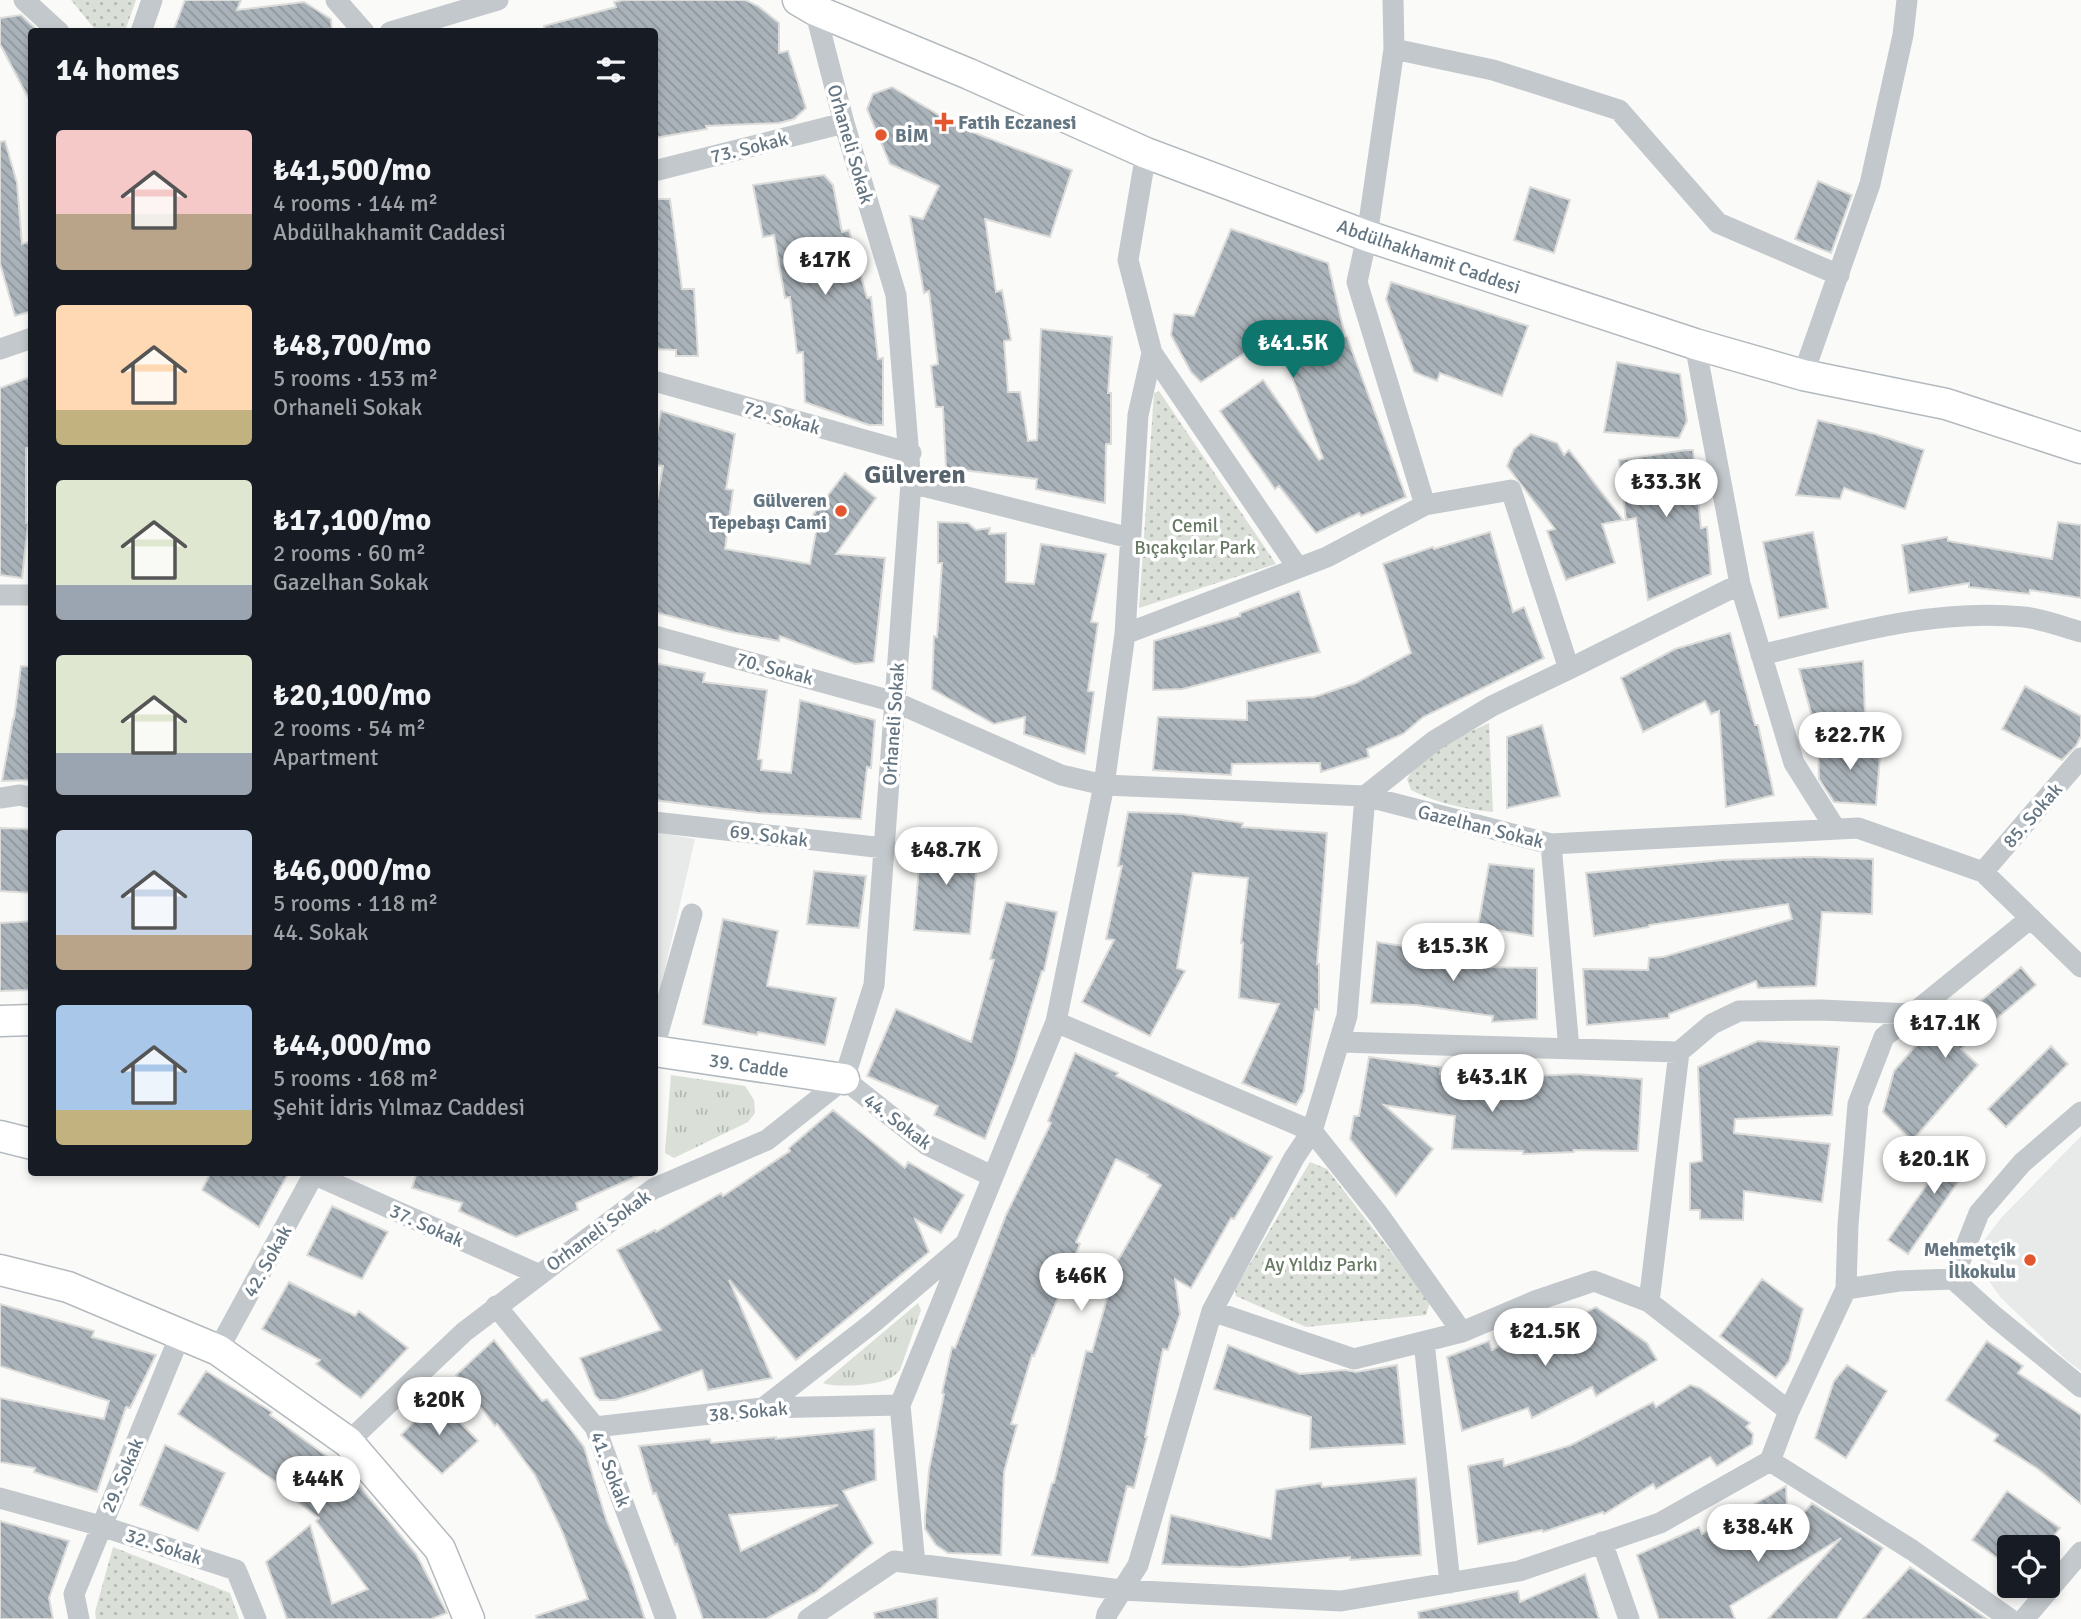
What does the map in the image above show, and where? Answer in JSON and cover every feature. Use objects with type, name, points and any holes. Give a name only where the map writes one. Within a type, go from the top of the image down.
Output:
[{"type":"main road","name":"Abdülhakhamit Caddesi","points":[[807,5],[1146,153],[1367,236],[1695,344],[1803,375],[1946,404],[2081,448]]},
{"type":"main road","points":[[0,1021],[28,1020]]},
{"type":"main road","name":"39. Cadde","points":[[658,1050],[844,1079]]},
{"type":"main road","points":[[0,1136],[28,1143]]},
{"type":"main road","points":[[0,1270],[68,1287],[218,1350],[348,1442],[440,1549],[469,1619]]},
{"type":"street","points":[[24,0],[55,28]]},
{"type":"street","points":[[142,28],[152,0]]},
{"type":"street","points":[[336,0],[360,28]]},
{"type":"street","points":[[404,28],[498,0]]},
{"type":"street","points":[[1393,0],[1394,49],[1367,236],[1357,282],[1425,505]]},
{"type":"street","points":[[1803,375],[1870,184],[1903,35],[1907,0]]},
{"type":"street","name":"Orhaneli Sokak","points":[[348,1442],[464,1332],[653,1181],[767,1140],[844,1079],[874,985],[911,453],[896,295],[807,5]]},
{"type":"street","points":[[1394,49],[1493,70],[1619,110],[1718,223],[1839,275]]},
{"type":"street","name":"73. Sokak","points":[[658,170],[844,123]]},
{"type":"street","points":[[1146,153],[1128,260],[1152,353],[1298,568]]},
{"type":"street","points":[[0,349],[28,339]]},
{"type":"street","points":[[1695,344],[1740,584],[1794,764],[1835,828]]},
{"type":"street","points":[[915,1564],[900,1405],[1056,1022],[1104,785],[1125,634],[1138,415],[1152,353]]},
{"type":"street","name":"72. Sokak","points":[[658,382],[911,453]]},
{"type":"street","points":[[911,483],[1130,538]]},
{"type":"street","points":[[1125,634],[1327,557],[1425,505],[1511,489],[1569,669]]},
{"type":"street","points":[[1106,1619],[1138,1565],[1212,1311],[1294,1158],[1312,1131],[1347,1016],[1365,796],[1434,741],[1492,706],[1740,584]]},
{"type":"street","points":[[1,601],[28,596]]},
{"type":"street","points":[[1762,655],[1884,625],[1962,614],[2027,617],[2081,632]]},
{"type":"street","name":"70. Sokak","points":[[658,637],[895,702]]},
{"type":"street","name":"Gazelhan Sokak","points":[[895,702],[1061,775],[1104,785],[1365,796],[1551,844],[1858,828],[1983,872],[2081,967]]},
{"type":"street","name":"85. Sokak","points":[[1983,872],[2081,758]]},
{"type":"street","points":[[0,798],[20,795],[28,797]]},
{"type":"street","name":"69. Sokak","points":[[658,822],[884,849]]},
{"type":"street","points":[[1551,844],[1569,1049]]},
{"type":"street","points":[[658,1035],[692,914]]},
{"type":"street","points":[[808,1619],[894,1561],[1121,1590],[1302,1609],[1519,1571],[1660,1523],[1770,1461],[1789,1411],[1846,1289],[1848,1225],[1858,1104],[1884,1037],[2031,918]]},
{"type":"street","points":[[1339,1042],[1679,1052],[1712,1024],[1739,1011],[1821,1010],[1912,1014]]},
{"type":"street","points":[[1056,1022],[1312,1131],[1379,1215],[1462,1332]]},
{"type":"street","points":[[1649,1302],[1679,1052]]},
{"type":"street","name":"44. Sokak","points":[[844,1079],[927,1145],[992,1176]]},
{"type":"street","points":[[1953,1279],[1979,1213],[2022,1163],[2081,1112]]},
{"type":"street","name":"42. Sokak","points":[[218,1350],[314,1176]]},
{"type":"street","name":"37. Sokak","points":[[319,1176],[538,1274]]},
{"type":"street","points":[[763,1408],[874,1321],[969,1241]]},
{"type":"street","points":[[1846,1289],[1899,1281],[1953,1279],[2081,1387]]},
{"type":"street","points":[[1212,1311],[1354,1359],[1462,1332],[1535,1301],[1594,1281],[1649,1302],[1789,1411]]},
{"type":"street","name":"41. Sokak","points":[[495,1306],[595,1427],[666,1619]]},
{"type":"street","name":"29. Sokak","points":[[79,1619],[74,1594],[181,1333]]},
{"type":"street","points":[[1424,1342],[1450,1583]]},
{"type":"street","name":"38. Sokak","points":[[595,1427],[763,1408],[900,1405]]},
{"type":"street","points":[[1770,1461],[1912,1550],[2010,1619]]},
{"type":"street","name":"32. Sokak","points":[[0,1498],[101,1526],[236,1570],[256,1619]]},
{"type":"street","points":[[1602,1542],[1629,1619]]},
{"type":"street","points":[[2024,1619],[2081,1552]]},
{"type":"shaded area","points":[[658,833],[695,839],[658,999]]},
{"type":"shaded area","name":"Mehmetçik İlkokulu","points":[[2081,1136],[2081,1371],[2001,1298],[1981,1270],[1977,1250],[2001,1218]]},
{"type":"green space","points":[[71,0],[136,0],[126,28],[94,28]]},
{"type":"green space","name":"Cemil Bıçakçılar Park","points":[[1159,391],[1276,564],[1139,608],[1154,393]]},
{"type":"green space","points":[[1489,723],[1493,812],[1451,805],[1411,790],[1407,779],[1423,760],[1444,745]]},
{"type":"green space","points":[[671,1075],[745,1086],[754,1100],[755,1113],[748,1122],[674,1158],[665,1153]]},
{"type":"green space","name":"Ay Yıldız Parkı","points":[[1310,1162],[1327,1169],[1430,1302],[1426,1315],[1306,1327],[1236,1296],[1235,1289]]},
{"type":"green space","points":[[918,1303],[921,1310],[900,1370],[880,1382],[836,1385],[823,1383]]},
{"type":"green space","points":[[113,1547],[230,1593],[239,1619],[96,1619],[95,1612]]},
{"type":"building","points":[[185,0],[241,0],[237,10],[304,2],[331,19],[332,28],[174,28]]},
{"type":"building","points":[[745,0],[758,6],[779,23],[779,53],[788,51],[806,108],[794,119],[779,123],[706,126],[707,129],[658,137],[658,28],[544,28],[616,7],[614,2]]},
{"type":"building","points":[[21,15],[35,28],[28,28],[28,97],[0,44],[0,18]]},
{"type":"building","points":[[892,87],[959,127],[1072,170],[1050,237],[985,219],[996,292],[1002,290],[1011,340],[1004,341],[1008,392],[1020,392],[1028,441],[1037,440],[1041,329],[1112,337],[1108,393],[1111,393],[1111,444],[1106,444],[1105,503],[1036,489],[1037,479],[946,468],[943,407],[936,407],[931,366],[938,364],[929,291],[924,293],[910,216],[923,219],[939,186],[890,164],[867,109],[873,94]]},
{"type":"building","points":[[5,141],[17,183],[22,244],[28,242],[28,312],[15,316],[0,263],[0,142]]},
{"type":"building","points":[[824,175],[833,185],[842,232],[849,230],[867,298],[871,297],[878,359],[883,358],[883,425],[869,425],[805,402],[803,352],[797,353],[790,297],[785,298],[774,235],[763,237],[753,185]]},
{"type":"building","points":[[1818,181],[1852,195],[1831,253],[1795,239]]},
{"type":"building","points":[[1530,187],[1570,200],[1554,253],[1514,240]]},
{"type":"building","points":[[658,199],[670,199],[682,289],[694,289],[698,356],[676,356],[676,350],[658,349]]},
{"type":"building","points":[[1231,229],[1328,263],[1345,336],[1406,497],[1361,516],[1359,513],[1316,533],[1279,486],[1275,489],[1220,411],[1263,380],[1319,460],[1323,458],[1275,333],[1201,382],[1191,372],[1171,335],[1174,314],[1194,316]]},
{"type":"building","points":[[1391,282],[1528,326],[1502,396],[1440,373],[1437,381],[1414,372],[1386,299]]},
{"type":"building","points":[[1617,362],[1680,374],[1687,421],[1679,438],[1604,432]]},
{"type":"building","points":[[28,378],[28,523],[22,578],[0,575],[0,388]]},
{"type":"building","points":[[661,411],[735,434],[726,489],[733,490],[725,549],[810,564],[816,532],[806,524],[845,473],[876,498],[836,554],[885,558],[874,662],[855,664],[780,636],[779,641],[731,632],[658,613],[658,495],[663,466],[658,465]]},
{"type":"building","points":[[1818,420],[1924,450],[1905,509],[1844,488],[1840,499],[1796,495]]},
{"type":"building","points":[[1531,434],[1557,443],[1564,455],[1569,450],[1623,520],[1602,524],[1615,563],[1566,580],[1547,531],[1555,529],[1507,466],[1514,449]]},
{"type":"building","points":[[1693,450],[1701,528],[1707,527],[1711,574],[1648,600],[1636,518],[1626,520],[1619,460]]},
{"type":"building","points":[[938,522],[968,523],[976,530],[990,528],[989,534],[1006,533],[1006,582],[1034,584],[1041,544],[1106,554],[1091,622],[1098,623],[1088,691],[1094,692],[1085,754],[1024,734],[1025,717],[994,724],[932,689],[934,636],[937,637],[942,563],[938,563]]},
{"type":"building","points":[[2058,522],[2081,525],[2081,598],[2030,590],[2029,594],[1969,587],[1969,583],[1909,593],[1902,545],[1947,537],[1948,541],[2052,559]]},
{"type":"building","points":[[1490,532],[1513,612],[1524,607],[1544,658],[1423,717],[1403,734],[1367,749],[1369,757],[1321,772],[1320,763],[1232,764],[1231,775],[1153,770],[1158,717],[1247,720],[1247,701],[1314,697],[1356,683],[1411,653],[1383,564]]},
{"type":"building","points":[[1813,532],[1828,608],[1779,618],[1763,542]]},
{"type":"building","points":[[1299,591],[1320,652],[1183,689],[1153,690],[1154,641],[1240,616],[1240,613]]},
{"type":"building","points":[[1730,633],[1755,725],[1758,725],[1774,795],[1726,807],[1719,711],[1711,714],[1705,701],[1643,732],[1621,678],[1675,649]]},
{"type":"building","points":[[1863,661],[1865,716],[1814,724],[1799,669]]},
{"type":"building","points":[[658,664],[705,673],[703,682],[767,690],[758,759],[762,760],[761,770],[791,773],[800,700],[875,720],[871,768],[867,767],[861,819],[758,813],[658,800]]},
{"type":"building","points":[[21,666],[28,667],[28,780],[2,781],[13,719]]},
{"type":"building","points":[[2025,686],[2081,716],[2081,736],[2076,746],[2062,760],[2002,729]]},
{"type":"building","points":[[1542,725],[1560,796],[1507,808],[1507,737]]},
{"type":"building","points":[[1818,744],[1881,745],[1876,805],[1834,802],[1819,779]]},
{"type":"building","points":[[1128,812],[1181,814],[1243,823],[1242,827],[1327,833],[1317,964],[1319,1010],[1315,1009],[1304,1091],[1296,1105],[1242,1083],[1279,1004],[1239,998],[1241,943],[1248,878],[1193,873],[1177,968],[1185,971],[1150,1036],[1082,1002],[1114,940],[1106,939],[1122,866],[1118,866]]},
{"type":"building","points":[[0,828],[28,829],[28,893],[0,891]]},
{"type":"building","points":[[921,840],[979,845],[970,934],[914,930]]},
{"type":"building","points":[[1811,857],[1873,859],[1872,914],[1822,912],[1816,986],[1758,988],[1756,981],[1669,1014],[1669,1018],[1587,1025],[1583,969],[1648,970],[1649,958],[1663,957],[1792,919],[1788,904],[1594,936],[1586,873],[1722,860]]},
{"type":"building","points":[[1489,864],[1534,869],[1533,936],[1478,927]]},
{"type":"building","points":[[814,871],[866,876],[859,928],[807,924]]},
{"type":"building","points":[[1006,902],[1057,912],[1044,971],[1015,1061],[985,1139],[934,1115],[938,1106],[867,1076],[896,1009],[971,1042],[994,960],[990,959]]},
{"type":"building","points":[[723,919],[778,931],[767,986],[836,998],[825,1045],[703,1024]]},
{"type":"building","points":[[28,921],[28,990],[0,991],[0,923]]},
{"type":"building","points":[[1377,942],[1482,958],[1481,967],[1537,968],[1537,1019],[1492,1022],[1493,1016],[1416,1005],[1371,1003]]},
{"type":"building","points":[[2021,967],[2036,985],[1961,1049],[1978,1065],[1912,1141],[1883,1112],[1894,1071],[1935,1023],[1944,1032]]},
{"type":"building","points":[[1758,1041],[1839,1047],[1832,1115],[1735,1119],[1734,1133],[1830,1144],[1822,1202],[1744,1191],[1743,1220],[1700,1219],[1700,1210],[1690,1210],[1690,1163],[1702,1161],[1698,1067]]},
{"type":"building","points":[[2051,1046],[2068,1064],[2006,1127],[1988,1109]]},
{"type":"building","points":[[1075,1053],[1118,1073],[1116,1076],[1272,1157],[1234,1219],[1231,1218],[1191,1288],[1175,1279],[1180,1314],[1168,1350],[1163,1349],[1147,1437],[1134,1488],[1127,1486],[1108,1563],[1032,1555],[1054,1483],[1086,1351],[1092,1352],[1117,1262],[1161,1185],[1147,1177],[1148,1175],[1116,1159],[1076,1242],[1080,1244],[1034,1356],[1032,1355],[1011,1424],[1017,1425],[1004,1472],[1001,1555],[948,1553],[936,1545],[925,1529],[925,1517],[929,1470],[952,1347],[955,1348],[1006,1215],[1051,1123],[1048,1121]]},
{"type":"building","points":[[1369,1057],[1441,1067],[1440,1074],[1513,1073],[1513,1077],[1576,1074],[1642,1079],[1638,1151],[1574,1150],[1523,1154],[1523,1151],[1452,1149],[1455,1116],[1384,1105],[1433,1149],[1396,1196],[1350,1139],[1354,1116],[1359,1116]]},
{"type":"building","points":[[833,1110],[905,1168],[908,1162],[964,1195],[941,1233],[915,1219],[929,1252],[796,1360],[729,1280],[772,1378],[708,1390],[702,1370],[615,1400],[600,1400],[595,1395],[580,1358],[661,1330],[617,1250],[655,1230],[656,1232],[721,1193],[723,1196],[790,1151],[789,1148]]},
{"type":"building","points":[[1960,1138],[1980,1150],[1908,1254],[1888,1240]]},
{"type":"building","points":[[209,1176],[287,1176],[259,1227],[202,1190]]},
{"type":"building","points":[[416,1176],[637,1176],[576,1203],[578,1210],[516,1237],[459,1211],[462,1203],[412,1188]]},
{"type":"building","points":[[332,1206],[388,1232],[362,1279],[307,1255]]},
{"type":"building","points":[[1762,1279],[1803,1309],[1789,1361],[1776,1378],[1720,1336]]},
{"type":"building","points":[[289,1282],[355,1316],[359,1311],[408,1348],[361,1398],[316,1364],[320,1360],[262,1329]]},
{"type":"building","points":[[0,1304],[94,1331],[92,1337],[156,1355],[130,1408],[126,1407],[97,1492],[34,1472],[35,1468],[0,1462],[0,1398],[104,1419],[109,1401],[0,1366]]},
{"type":"building","points":[[1596,1307],[1647,1343],[1657,1360],[1596,1396],[1592,1387],[1532,1418],[1528,1408],[1462,1431],[1447,1357],[1489,1341],[1492,1350],[1547,1322],[1551,1332]]},
{"type":"building","points":[[494,1340],[542,1401],[547,1399],[584,1447],[606,1519],[629,1572],[645,1619],[537,1619],[536,1616],[588,1599],[562,1531],[535,1475],[456,1375]]},
{"type":"building","points":[[1987,1341],[2023,1366],[2018,1373],[2081,1415],[2081,1504],[2038,1469],[1994,1441],[1998,1435],[1946,1400]]},
{"type":"building","points":[[1228,1345],[1300,1374],[1345,1370],[1356,1372],[1397,1365],[1405,1444],[1310,1449],[1311,1417],[1214,1389]]},
{"type":"building","points":[[1847,1365],[1887,1391],[1846,1458],[1815,1438],[1834,1381]]},
{"type":"building","points":[[206,1371],[272,1412],[270,1415],[347,1471],[416,1554],[447,1613],[431,1619],[287,1619],[266,1562],[310,1525],[332,1604],[368,1589],[316,1521],[319,1518],[280,1489],[282,1486],[178,1414]]},
{"type":"building","points":[[1690,1385],[1700,1388],[1750,1423],[1746,1427],[1753,1434],[1752,1444],[1717,1466],[1710,1457],[1656,1489],[1653,1484],[1604,1514],[1603,1512],[1543,1532],[1542,1530],[1478,1544],[1468,1466],[1503,1459],[1504,1466],[1571,1445],[1653,1402],[1656,1407]]},
{"type":"building","points":[[437,1398],[478,1441],[442,1474],[401,1435]]},
{"type":"building","points":[[874,1429],[876,1480],[843,1491],[873,1543],[816,1592],[766,1619],[703,1619],[677,1544],[675,1545],[656,1493],[653,1494],[639,1446],[710,1439],[711,1443]],"holes":[[[838,1505],[741,1551],[729,1515]]]},
{"type":"building","points":[[165,1445],[225,1473],[198,1531],[140,1505]]},
{"type":"building","points":[[1416,1478],[1421,1555],[1350,1560],[1350,1557],[1241,1567],[1162,1564],[1171,1515],[1271,1539],[1276,1490],[1321,1483],[1322,1487]]},
{"type":"building","points":[[1786,1486],[1788,1531],[1812,1503],[1883,1548],[1837,1619],[1768,1619],[1841,1538],[1730,1606],[1735,1619],[1659,1619],[1637,1555],[1699,1527],[1702,1534]]},
{"type":"building","points":[[2007,1491],[2060,1528],[2054,1535],[1997,1535],[1997,1558],[1972,1540]]},
{"type":"building","points":[[0,1521],[69,1541],[49,1598],[53,1619],[0,1619]]},
{"type":"building","points":[[1910,1567],[1964,1603],[1987,1619],[1863,1619]]},
{"type":"building","points":[[1585,1574],[1599,1619],[1419,1619],[1418,1612],[1518,1591],[1520,1602]]},
{"type":"building","points":[[937,1598],[938,1619],[875,1619],[874,1613]]},
{"type":"place","name":"Fatih Eczanesi","points":[[944,122]]},
{"type":"place","name":"BİM","points":[[881,135]]},
{"type":"place","name":"Gülveren Tepebaşı Cami","points":[[841,511]]},
{"type":"place","name":"Mehmetçik İlkokulu","points":[[2030,1260]]},
{"type":"district","name":"Gülveren","points":[[915,474]]}]
